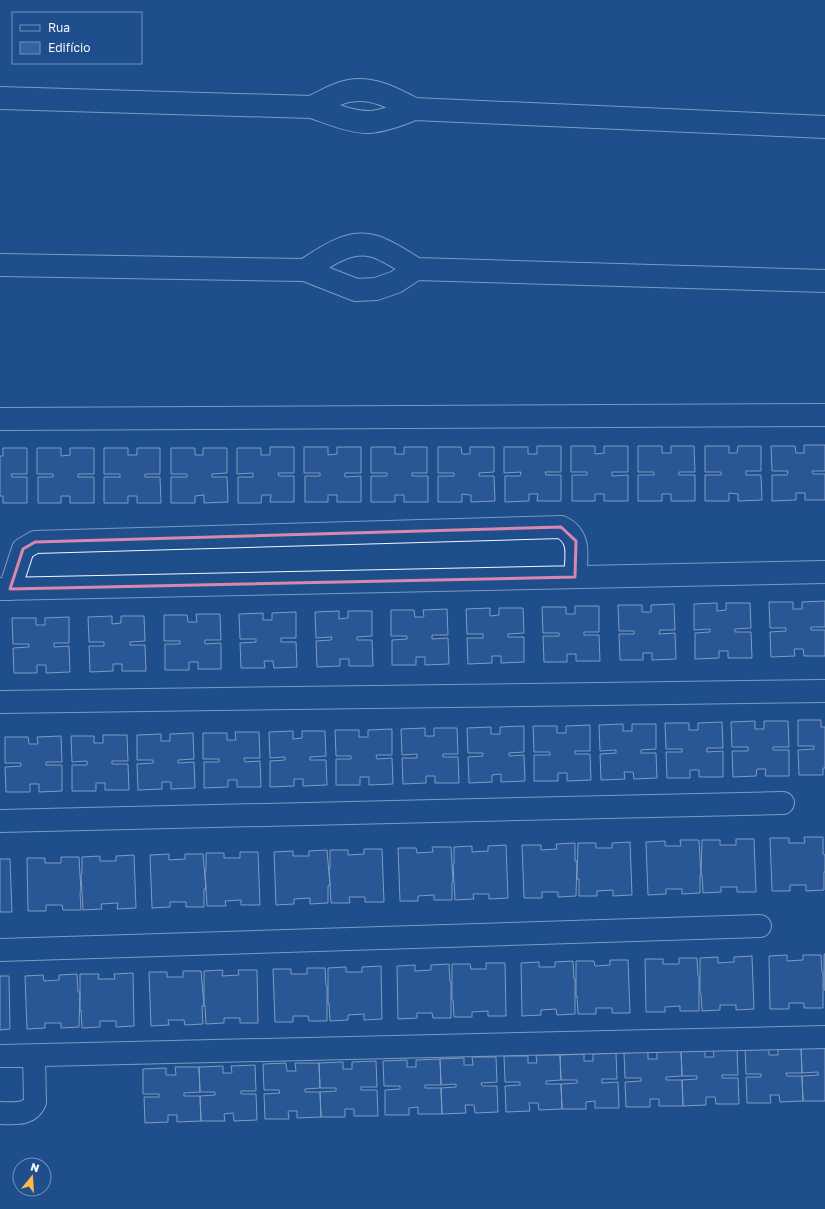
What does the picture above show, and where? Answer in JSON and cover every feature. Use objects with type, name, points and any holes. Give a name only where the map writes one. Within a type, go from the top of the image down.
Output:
[{"type":"street","points":[[312,107],[333,96],[350,90],[373,91],[392,98],[414,109],[825,127]]},
{"type":"street","points":[[0,98],[312,107],[352,120],[369,122],[389,119],[414,109]]},
{"type":"street","points":[[305,270],[337,250],[355,245],[372,246],[391,254],[416,269],[825,281]]},
{"type":"street","points":[[0,265],[305,270],[356,290],[376,289],[396,282],[416,269]]},
{"type":"street","points":[[0,419],[825,415]]},
{"type":"street","points":[[575,577],[576,541],[568,530],[561,527],[35,542],[23,549],[5,589],[825,572]]},
{"type":"street","points":[[0,702],[825,691]]},
{"type":"street","points":[[0,820],[783,803]]},
{"type":"street","points":[[0,950],[760,926]]},
{"type":"street","points":[[0,1056],[825,1037]]},
{"type":"street","points":[[0,1113],[26,1113],[33,1108],[35,1102],[34,1056]]},
{"type":"highlighted area","points":[[561,527],[576,541],[575,577],[10,589],[23,549],[35,542]]},
{"type":"building","points":[[804,445],[825,445],[825,471],[812,471],[813,474],[825,474],[825,500],[805,500],[805,493],[796,493],[796,500],[772,501],[772,475],[787,475],[788,471],[772,471],[771,446],[795,446],[796,453],[804,453]]},
{"type":"building","points":[[537,446],[561,446],[561,472],[545,472],[546,475],[561,475],[561,501],[537,501],[538,494],[529,494],[529,501],[505,502],[505,476],[520,476],[521,472],[504,473],[504,447],[528,447],[528,454],[537,454]]},
{"type":"building","points":[[571,446],[595,446],[595,454],[604,453],[604,446],[628,446],[628,472],[612,472],[612,476],[628,475],[628,501],[604,501],[604,494],[595,494],[595,501],[572,501],[572,475],[587,475],[587,472],[571,472]]},
{"type":"building","points":[[638,446],[662,446],[662,453],[671,453],[671,446],[694,446],[695,472],[679,472],[679,475],[695,475],[695,501],[671,501],[671,494],[662,494],[662,501],[638,501],[638,475],[654,475],[654,472],[638,472]]},
{"type":"building","points":[[705,446],[729,446],[729,453],[737,453],[738,446],[761,446],[761,471],[746,471],[746,475],[761,475],[762,500],[738,501],[738,494],[729,493],[729,501],[705,501],[705,475],[721,475],[721,472],[705,472]]},
{"type":"building","points":[[270,447],[294,447],[294,473],[278,473],[279,476],[294,476],[294,502],[270,502],[271,495],[262,495],[261,503],[238,503],[238,477],[253,477],[253,473],[237,474],[237,448],[261,448],[261,455],[270,455]]},
{"type":"building","points":[[304,447],[328,447],[328,455],[337,454],[337,447],[361,447],[361,473],[345,473],[345,477],[361,476],[361,502],[337,502],[337,495],[328,495],[328,502],[305,502],[305,476],[320,476],[320,473],[304,473]]},
{"type":"building","points":[[371,447],[395,447],[395,454],[404,454],[404,447],[427,447],[427,473],[412,473],[412,476],[428,476],[428,502],[404,502],[404,495],[395,495],[395,502],[371,502],[371,476],[387,476],[387,473],[371,473]]},
{"type":"building","points":[[438,447],[461,447],[462,454],[470,454],[470,447],[494,447],[494,472],[479,473],[479,476],[494,476],[495,501],[471,502],[471,495],[462,494],[462,502],[438,502],[438,476],[454,476],[454,473],[438,473]]},
{"type":"building","points":[[3,448],[27,448],[27,474],[11,474],[12,477],[27,477],[27,503],[3,503],[3,496],[0,496],[0,456],[3,456]]},
{"type":"building","points":[[37,448],[61,448],[61,456],[70,455],[70,448],[94,448],[94,474],[78,474],[78,477],[94,477],[94,503],[70,503],[70,496],[61,496],[61,503],[38,503],[38,477],[53,477],[53,474],[37,474]]},
{"type":"building","points":[[104,448],[128,448],[128,455],[137,455],[137,448],[160,448],[160,474],[145,474],[145,477],[160,477],[161,503],[137,503],[137,496],[128,496],[128,503],[104,503],[104,477],[120,477],[120,474],[104,474]]},
{"type":"building","points":[[171,448],[195,448],[195,455],[203,455],[203,448],[227,448],[227,473],[212,474],[212,477],[227,477],[228,502],[204,503],[204,495],[195,496],[195,503],[171,503],[171,477],[187,477],[187,474],[171,474]]},
{"type":"building","points":[[825,601],[825,627],[811,627],[811,630],[825,630],[825,656],[804,656],[803,649],[794,649],[795,656],[771,657],[770,632],[786,631],[786,628],[770,628],[769,602],[793,602],[793,609],[802,609],[802,602]]},
{"type":"building","points":[[717,603],[717,611],[726,610],[726,603],[750,603],[751,628],[735,629],[735,632],[751,632],[752,658],[728,658],[728,651],[719,651],[719,658],[695,659],[695,633],[710,632],[710,629],[694,630],[694,604]]},
{"type":"building","points":[[674,604],[675,630],[660,630],[659,634],[675,633],[676,659],[652,660],[652,653],[643,653],[643,660],[620,660],[619,634],[634,634],[634,631],[619,631],[618,605],[642,605],[642,612],[651,612],[651,605]]},
{"type":"building","points":[[575,606],[599,606],[599,632],[584,632],[584,635],[599,635],[600,661],[576,661],[576,654],[567,654],[567,662],[544,662],[543,636],[559,636],[559,633],[543,633],[542,607],[566,607],[566,614],[575,614]]},
{"type":"building","points":[[490,608],[490,616],[499,615],[499,608],[523,608],[524,633],[508,634],[508,637],[524,637],[524,662],[501,663],[501,656],[492,656],[492,663],[468,664],[467,638],[483,638],[483,634],[467,634],[466,609]]},
{"type":"building","points":[[447,609],[448,635],[432,635],[432,639],[448,638],[449,664],[425,665],[425,657],[416,657],[416,665],[392,665],[392,640],[407,639],[407,636],[391,636],[391,610],[414,610],[415,617],[424,617],[423,610]]},
{"type":"building","points":[[339,611],[339,619],[348,618],[348,611],[372,611],[372,636],[357,637],[357,640],[372,640],[373,666],[349,666],[349,659],[340,659],[340,666],[317,667],[316,641],[331,640],[332,637],[316,638],[315,612]]},
{"type":"building","points":[[296,612],[296,638],[281,638],[281,642],[296,642],[297,667],[274,668],[273,661],[264,661],[265,668],[241,668],[240,643],[256,642],[256,639],[240,639],[239,614],[263,613],[263,620],[272,620],[272,613]]},
{"type":"building","points":[[196,614],[220,614],[221,640],[205,640],[205,644],[221,643],[221,669],[198,669],[198,662],[189,662],[189,670],[165,670],[165,644],[180,644],[180,641],[164,641],[164,615],[187,615],[188,622],[197,622]]},
{"type":"building","points":[[112,616],[112,624],[121,623],[121,616],[144,616],[145,641],[130,642],[130,645],[145,645],[146,671],[122,671],[122,664],[113,664],[113,671],[90,672],[89,646],[104,646],[104,642],[89,642],[88,617]]},
{"type":"building","points":[[69,617],[69,643],[54,643],[54,647],[69,646],[70,672],[46,673],[46,665],[37,665],[37,673],[14,673],[13,648],[29,647],[29,644],[13,644],[12,618],[36,618],[36,625],[45,625],[45,618]]},
{"type":"building","points":[[798,720],[821,720],[821,727],[825,727],[825,768],[823,768],[823,775],[799,775],[798,750],[814,749],[814,746],[798,746]]},
{"type":"building","points":[[755,721],[755,729],[764,729],[764,721],[788,721],[789,747],[773,747],[773,750],[789,750],[789,776],[765,776],[766,769],[757,769],[756,776],[733,777],[732,751],[748,751],[748,747],[732,747],[731,722]]},
{"type":"building","points":[[722,722],[723,748],[707,748],[707,752],[723,751],[723,777],[699,777],[699,770],[690,770],[690,778],[667,778],[666,752],[682,752],[682,749],[666,749],[665,723],[689,723],[689,730],[698,730],[698,723]]},
{"type":"building","points":[[623,724],[623,731],[632,731],[632,724],[656,724],[656,749],[641,750],[641,753],[656,753],[657,778],[634,779],[633,772],[624,772],[625,779],[601,780],[600,754],[616,753],[616,750],[600,751],[599,725]]},
{"type":"building","points":[[590,725],[590,751],[575,751],[575,754],[590,754],[591,780],[567,781],[567,773],[558,773],[558,781],[534,781],[534,755],[550,755],[550,752],[534,752],[533,726],[557,726],[557,733],[566,733],[566,726]]},
{"type":"building","points":[[524,726],[524,752],[509,753],[509,756],[524,755],[525,781],[501,782],[501,774],[492,775],[492,782],[469,783],[468,757],[483,756],[483,753],[468,753],[467,728],[491,727],[491,734],[500,734],[500,727]]},
{"type":"building","points":[[425,728],[425,736],[434,736],[434,728],[457,728],[458,754],[443,754],[443,757],[458,757],[459,783],[435,783],[435,776],[426,776],[426,783],[403,784],[402,758],[417,758],[417,754],[402,755],[401,729]]},
{"type":"building","points":[[392,729],[392,755],[376,755],[377,759],[392,758],[393,784],[369,785],[369,777],[360,777],[360,785],[336,785],[336,759],[351,759],[351,756],[336,756],[335,730],[359,730],[359,737],[368,737],[368,730]]},
{"type":"building","points":[[293,731],[293,739],[302,738],[302,731],[325,731],[326,756],[310,757],[310,760],[326,760],[327,785],[303,786],[303,779],[294,779],[294,786],[270,787],[270,761],[285,760],[285,757],[270,758],[269,732]]},
{"type":"building","points":[[235,732],[259,732],[260,758],[244,758],[245,762],[260,761],[261,787],[237,787],[237,780],[228,780],[228,787],[204,788],[204,762],[219,762],[219,759],[203,759],[203,733],[227,733],[227,740],[236,740]]},
{"type":"building","points":[[193,733],[194,759],[178,760],[178,763],[194,762],[195,788],[171,789],[171,782],[162,782],[162,789],[138,790],[137,764],[153,763],[153,760],[137,760],[137,735],[161,734],[161,741],[170,741],[170,734]]},
{"type":"building","points":[[103,735],[127,735],[128,761],[112,761],[112,764],[128,764],[129,790],[105,790],[105,783],[96,783],[96,791],[72,791],[72,765],[87,765],[87,761],[72,762],[71,736],[94,736],[94,743],[103,743]]},
{"type":"building","points":[[61,736],[62,762],[46,762],[46,765],[62,765],[62,791],[39,792],[39,784],[30,784],[30,792],[6,792],[5,767],[21,766],[21,763],[5,763],[5,737],[28,737],[29,744],[38,744],[37,737]]},
{"type":"building","points":[[804,837],[823,837],[823,854],[825,855],[824,890],[806,891],[806,885],[790,885],[790,891],[772,891],[770,838],[789,838],[789,843],[805,843]]},
{"type":"building","points":[[736,839],[754,839],[756,892],[737,892],[737,887],[721,887],[721,892],[703,893],[701,875],[702,840],[720,840],[720,845],[736,845]]},
{"type":"building","points":[[680,840],[699,840],[701,875],[700,893],[682,894],[682,889],[666,889],[666,894],[648,895],[646,842],[665,841],[665,846],[681,846]]},
{"type":"building","points":[[630,842],[632,895],[613,896],[613,890],[597,891],[597,896],[579,896],[579,879],[577,879],[578,843],[596,843],[596,848],[612,848],[612,843]]},
{"type":"building","points":[[575,843],[575,861],[577,861],[576,896],[558,897],[558,892],[542,892],[542,898],[524,898],[522,845],[541,845],[541,850],[557,849],[556,844]]},
{"type":"building","points":[[506,845],[508,898],[489,899],[489,894],[473,894],[474,899],[455,900],[453,864],[454,847],[472,846],[472,852],[488,851],[488,846]]},
{"type":"building","points":[[432,847],[451,847],[453,882],[452,900],[434,900],[434,895],[418,896],[418,901],[400,901],[398,848],[416,848],[417,853],[433,852]]},
{"type":"building","points":[[364,849],[382,849],[384,902],[365,902],[365,897],[349,897],[350,903],[331,903],[329,868],[330,850],[348,850],[348,855],[364,854]]},
{"type":"building","points":[[327,850],[330,885],[328,886],[328,903],[310,904],[310,898],[294,899],[294,904],[276,905],[274,852],[293,851],[293,856],[309,856],[309,851]]},
{"type":"building","points":[[240,852],[258,852],[260,905],[241,905],[241,900],[225,901],[226,906],[207,906],[205,871],[206,853],[224,853],[224,858],[240,858]]},
{"type":"building","points":[[169,854],[169,860],[185,859],[185,854],[203,854],[206,889],[204,889],[204,907],[186,907],[186,902],[170,902],[170,907],[152,908],[150,855]]},
{"type":"building","points":[[134,855],[136,908],[117,909],[118,903],[101,904],[102,909],[83,910],[81,874],[82,857],[100,856],[100,861],[116,861],[116,856]]},
{"type":"building","points":[[61,857],[79,857],[81,910],[63,910],[62,905],[46,905],[46,911],[28,911],[27,858],[45,858],[45,863],[61,863]]},
{"type":"building","points":[[0,859],[10,859],[12,912],[0,912]]},
{"type":"building","points":[[825,954],[825,990],[824,990]]},
{"type":"building","points":[[787,955],[787,961],[803,960],[803,955],[821,955],[823,972],[823,1008],[804,1008],[804,1003],[789,1003],[789,1009],[770,1009],[769,956]]},
{"type":"building","points":[[752,956],[754,1009],[736,1010],[736,1005],[720,1005],[720,1010],[702,1011],[700,993],[700,958],[718,957],[718,963],[734,962],[734,957]]},
{"type":"building","points":[[679,958],[697,958],[699,976],[699,1011],[680,1011],[680,1006],[665,1007],[665,1012],[646,1012],[645,959],[663,959],[663,964],[679,964]]},
{"type":"building","points":[[610,960],[628,960],[630,1013],[612,1013],[612,1008],[596,1008],[596,1014],[578,1014],[577,996],[576,997],[576,961],[594,961],[595,966],[610,965]]},
{"type":"building","points":[[573,961],[575,979],[575,1014],[557,1015],[556,1009],[541,1010],[541,1015],[522,1016],[521,963],[539,962],[539,967],[555,967],[555,962]]},
{"type":"building","points":[[486,963],[505,963],[506,1016],[488,1016],[488,1011],[472,1012],[472,1017],[454,1017],[452,1000],[452,964],[470,964],[471,969],[486,969]]},
{"type":"building","points":[[449,964],[451,982],[451,1018],[433,1018],[432,1013],[417,1013],[417,1018],[398,1019],[397,966],[415,965],[415,971],[431,970],[431,965]]},
{"type":"building","points":[[381,966],[382,1019],[364,1020],[364,1014],[348,1015],[348,1020],[330,1021],[328,1003],[328,968],[346,967],[346,972],[362,972],[362,967]]},
{"type":"building","points":[[307,968],[325,968],[327,986],[327,1021],[309,1021],[308,1016],[293,1016],[293,1022],[275,1022],[273,969],[291,969],[291,974],[307,974]]},
{"type":"building","points":[[223,970],[222,976],[239,975],[238,970],[257,970],[258,1023],[240,1023],[240,1018],[224,1018],[224,1023],[206,1024],[204,1006],[204,971]]},
{"type":"building","points":[[183,971],[201,971],[204,1006],[202,1006],[203,1024],[185,1025],[184,1020],[168,1020],[169,1025],[151,1026],[149,972],[167,972],[167,977],[183,977]]},
{"type":"building","points":[[133,973],[134,1026],[116,1027],[116,1021],[100,1021],[100,1027],[82,1028],[80,1010],[80,974],[99,974],[98,979],[115,979],[114,974]]},
{"type":"building","points":[[77,974],[78,992],[80,992],[79,1027],[61,1028],[61,1023],[45,1023],[45,1028],[27,1029],[25,976],[43,975],[44,981],[59,980],[59,975]]},
{"type":"building","points":[[0,976],[9,976],[10,1029],[0,1030]]},
{"type":"building","points":[[825,1046],[825,1101],[803,1101],[802,1076],[818,1075],[818,1072],[802,1073],[801,1047]]},
{"type":"building","points":[[801,1047],[802,1073],[786,1073],[787,1076],[802,1076],[803,1101],[780,1102],[779,1095],[770,1095],[771,1103],[747,1103],[746,1077],[761,1077],[761,1074],[746,1074],[745,1048],[769,1048],[769,1055],[778,1055],[778,1048]]},
{"type":"building","points":[[713,1049],[737,1049],[738,1075],[722,1075],[722,1078],[738,1078],[739,1104],[716,1104],[715,1097],[706,1097],[706,1105],[683,1106],[682,1080],[697,1079],[697,1076],[682,1076],[681,1050],[705,1050],[705,1057],[714,1057]]},
{"type":"building","points":[[681,1050],[682,1076],[666,1077],[666,1080],[682,1080],[683,1106],[659,1106],[659,1099],[650,1099],[650,1107],[626,1107],[625,1082],[641,1081],[641,1078],[625,1078],[624,1053],[648,1052],[648,1059],[657,1059],[657,1051]]},
{"type":"building","points":[[616,1053],[617,1079],[602,1079],[602,1083],[618,1082],[619,1108],[595,1108],[595,1101],[586,1102],[586,1109],[562,1109],[561,1084],[577,1083],[577,1080],[561,1080],[560,1055],[584,1054],[584,1061],[593,1061],[593,1054]]},
{"type":"building","points":[[536,1055],[560,1055],[561,1080],[546,1081],[546,1084],[561,1084],[562,1109],[539,1110],[538,1103],[529,1103],[530,1111],[506,1112],[505,1086],[520,1085],[520,1082],[505,1082],[504,1056],[528,1056],[528,1063],[537,1063]]},
{"type":"building","points":[[472,1057],[496,1057],[497,1082],[481,1083],[482,1086],[497,1086],[498,1112],[475,1113],[474,1105],[465,1105],[466,1113],[442,1114],[441,1088],[456,1087],[456,1084],[441,1085],[440,1059],[464,1058],[464,1065],[473,1065]]},
{"type":"building","points":[[440,1059],[441,1085],[425,1085],[425,1088],[441,1088],[442,1114],[418,1114],[418,1107],[409,1108],[409,1115],[385,1115],[385,1090],[400,1089],[400,1086],[384,1086],[383,1061],[407,1060],[407,1067],[416,1067],[416,1060]]},
{"type":"building","points":[[376,1061],[377,1087],[361,1087],[361,1090],[377,1090],[378,1116],[354,1116],[354,1109],[345,1109],[345,1117],[321,1117],[320,1092],[336,1091],[336,1088],[320,1088],[319,1063],[343,1062],[343,1069],[352,1069],[352,1062]]},
{"type":"building","points":[[286,1063],[287,1071],[296,1071],[295,1063],[319,1063],[320,1088],[305,1089],[305,1092],[320,1092],[321,1117],[297,1118],[297,1111],[288,1111],[289,1119],[265,1119],[264,1094],[280,1093],[279,1090],[264,1090],[263,1064]]},
{"type":"building","points":[[255,1065],[256,1091],[241,1091],[241,1094],[256,1094],[257,1120],[234,1121],[233,1113],[224,1114],[225,1121],[201,1121],[200,1096],[215,1095],[215,1092],[200,1092],[199,1067],[223,1066],[223,1073],[232,1073],[231,1066]]},
{"type":"building","points":[[175,1067],[199,1067],[200,1092],[184,1093],[184,1096],[200,1096],[201,1121],[177,1122],[177,1115],[168,1115],[168,1122],[145,1123],[144,1097],[159,1097],[159,1094],[143,1094],[143,1069],[166,1068],[166,1075],[176,1075]]}]
